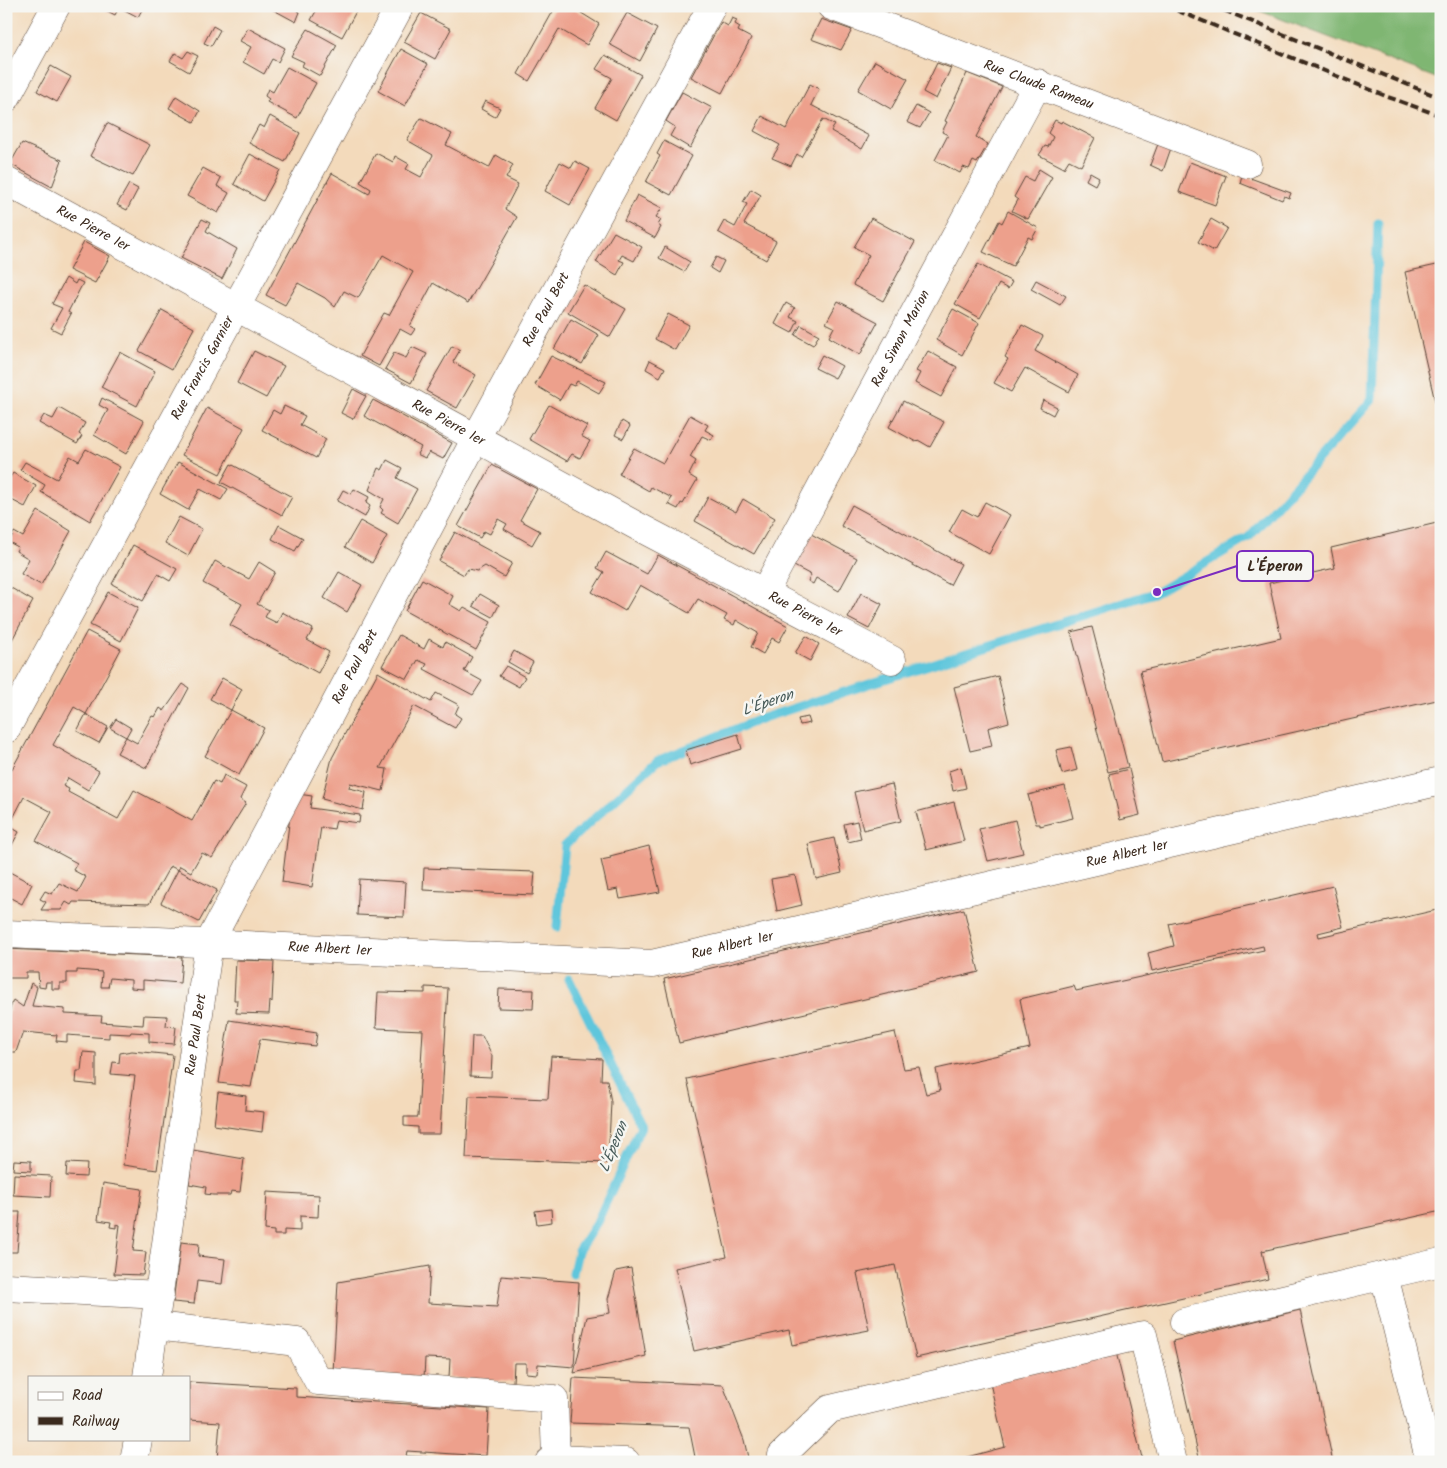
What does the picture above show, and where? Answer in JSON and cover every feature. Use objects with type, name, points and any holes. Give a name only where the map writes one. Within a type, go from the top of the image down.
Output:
[{"type":"street","points":[[6,98],[56,6]]},
{"type":"street","name":"Rue Francis Garnier","points":[[6,729],[400,6]]},
{"type":"street","name":"Rue Paul Bert","points":[[147,1376],[209,943],[476,438],[712,6]]},
{"type":"street","name":"Rue Claude Rameau","points":[[831,6],[1038,83],[1247,164]]},
{"type":"street","name":"Rue Simon Marion","points":[[764,593],[1038,83]]},
{"type":"street","name":"Rue Pierre 1er","points":[[6,181],[476,438],[892,660]]},
{"type":"street","name":"Rue Albert 1er","points":[[6,934],[652,964],[1441,781]]},
{"type":"street","points":[[1184,1322],[1441,1262]]},
{"type":"street","points":[[1384,1275],[1430,1462]]},
{"type":"street","points":[[6,1287],[160,1295]]},
{"type":"street","points":[[155,1326],[296,1342],[318,1381],[554,1399],[553,1460],[626,1462]]},
{"type":"street","points":[[784,1462],[782,1456],[830,1410],[1143,1336],[1173,1462]]},
{"type":"street","points":[[134,1462],[138,1440]]},
{"type":"green space","points":[[1247,6],[1441,6],[1441,80]]},
{"type":"building","points":[[98,6],[144,6],[138,17],[119,7],[115,15]]},
{"type":"building","points":[[273,6],[289,6],[300,12],[296,22],[272,9]]},
{"type":"building","points":[[319,6],[359,6],[342,37],[311,20]]},
{"type":"building","points":[[556,6],[570,6],[599,24],[587,45],[559,29],[529,81],[518,74]]},
{"type":"building","points":[[421,13],[451,29],[435,59],[404,42]]},
{"type":"building","points":[[627,13],[657,29],[640,61],[609,44]]},
{"type":"building","points":[[732,18],[737,20],[735,24],[740,27],[738,31],[751,38],[722,93],[691,77],[721,22],[728,26]]},
{"type":"building","points":[[821,19],[852,30],[841,50],[811,39]]},
{"type":"building","points":[[213,26],[220,30],[211,46],[204,43]]},
{"type":"building","points":[[248,28],[285,48],[278,62],[272,59],[264,74],[243,62],[251,47],[240,41]]},
{"type":"building","points":[[308,29],[337,45],[320,76],[302,66],[304,62],[291,56]]},
{"type":"building","points":[[401,49],[428,64],[405,106],[378,91]]},
{"type":"building","points":[[188,51],[198,56],[189,72],[170,61],[175,53],[183,58]]},
{"type":"building","points":[[605,55],[641,75],[616,120],[595,108],[612,78],[596,69]]},
{"type":"building","points":[[875,61],[908,79],[891,109],[858,90]]},
{"type":"building","points":[[937,63],[951,68],[936,99],[923,92]]},
{"type":"building","points":[[51,66],[71,77],[57,102],[37,91]]},
{"type":"building","points":[[287,67],[316,83],[297,118],[267,102],[269,99],[265,96],[268,89],[273,92]]},
{"type":"building","points":[[967,73],[1002,87],[976,137],[988,144],[977,163],[973,161],[969,169],[963,167],[960,173],[935,160],[948,135],[942,132],[947,122],[945,121]]},
{"type":"building","points":[[810,84],[819,89],[811,105],[869,136],[862,149],[831,131],[835,125],[823,119],[801,157],[797,154],[791,166],[772,158],[780,145],[754,131],[762,116],[786,129]]},
{"type":"building","points":[[682,92],[712,108],[690,148],[670,136],[675,127],[666,121]]},
{"type":"building","points":[[176,96],[200,111],[194,122],[169,108]]},
{"type":"building","points":[[485,101],[500,108],[495,117],[481,109]]},
{"type":"building","points":[[916,106],[929,113],[920,128],[907,122]]},
{"type":"building","points":[[270,116],[300,133],[285,162],[249,143],[259,125],[264,128]]},
{"type":"building","points":[[421,118],[452,134],[446,145],[489,168],[496,155],[513,165],[506,178],[518,184],[505,209],[517,217],[468,303],[433,283],[410,326],[415,329],[411,335],[400,329],[379,366],[360,356],[384,313],[389,315],[413,272],[383,255],[358,298],[344,291],[335,307],[325,298],[298,283],[285,305],[266,295],[332,173],[369,194],[371,189],[360,182],[376,153],[393,162],[395,156],[409,164],[406,169],[421,177],[433,155],[407,140]]},
{"type":"building","points":[[1055,120],[1061,123],[1062,121],[1095,138],[1081,166],[1069,160],[1064,168],[1039,155],[1045,146],[1048,147],[1053,137],[1048,133]]},
{"type":"building","points":[[107,123],[150,145],[133,176],[90,156]]},
{"type":"building","points":[[664,141],[692,156],[671,195],[646,182],[660,156],[657,154]]},
{"type":"building","points":[[22,143],[62,160],[52,187],[10,164]]},
{"type":"building","points":[[1158,144],[1171,148],[1163,171],[1150,165]]},
{"type":"building","points":[[250,154],[280,170],[263,201],[234,184]]},
{"type":"building","points":[[575,161],[590,169],[570,205],[545,191],[560,162],[571,168]]},
{"type":"building","points":[[1190,162],[1226,176],[1215,205],[1179,192]]},
{"type":"building","points":[[203,168],[221,178],[217,186],[229,193],[218,213],[187,196]]},
{"type":"building","points":[[1039,169],[1052,177],[1028,219],[1012,211],[1018,200],[1014,197],[1025,177],[1033,181]]},
{"type":"building","points":[[1090,172],[1099,177],[1095,185],[1086,180]]},
{"type":"building","points":[[1242,175],[1291,193],[1289,198],[1284,196],[1282,200],[1240,183]]},
{"type":"building","points":[[129,184],[138,189],[127,210],[117,205]]},
{"type":"building","points":[[751,189],[761,195],[744,224],[776,241],[766,260],[718,232],[724,221],[735,227],[747,204],[743,202]]},
{"type":"building","points":[[637,195],[662,208],[656,217],[661,220],[658,225],[661,227],[655,238],[624,221]]},
{"type":"building","points":[[1008,211],[1038,228],[1032,239],[1028,237],[1013,266],[983,252],[999,221],[1002,223]]},
{"type":"building","points":[[871,218],[915,242],[883,301],[853,285],[869,255],[854,247]]},
{"type":"building","points":[[202,219],[210,223],[206,231],[237,249],[222,279],[181,258]]},
{"type":"building","points":[[1211,219],[1227,228],[1214,251],[1198,242]]},
{"type":"building","points":[[614,232],[642,247],[634,261],[622,255],[619,260],[624,262],[617,275],[596,262]]},
{"type":"building","points":[[84,242],[110,256],[95,283],[69,270]]},
{"type":"building","points":[[665,247],[690,262],[684,272],[659,258]]},
{"type":"building","points":[[716,257],[724,261],[718,273],[710,268]]},
{"type":"building","points":[[978,264],[1012,282],[1008,289],[999,284],[980,318],[955,304]]},
{"type":"building","points":[[1441,264],[1441,423],[1440,423],[1405,272]]},
{"type":"building","points":[[66,278],[75,284],[77,280],[83,283],[68,312],[71,314],[61,333],[51,328],[62,308],[52,304]]},
{"type":"building","points":[[1036,280],[1066,296],[1060,305],[1031,289]]},
{"type":"building","points":[[584,285],[626,309],[610,337],[568,312]]},
{"type":"building","points":[[838,301],[878,322],[860,355],[829,337],[834,327],[826,323]]},
{"type":"building","points":[[786,303],[795,308],[790,317],[798,321],[792,333],[775,324]]},
{"type":"building","points":[[953,309],[979,323],[962,355],[936,340]]},
{"type":"building","points":[[162,310],[194,328],[172,369],[139,351]]},
{"type":"building","points":[[668,314],[689,325],[675,350],[655,339]]},
{"type":"building","points":[[571,319],[599,335],[582,364],[554,349]]},
{"type":"building","points":[[801,325],[819,335],[813,345],[795,335]]},
{"type":"building","points":[[1022,325],[1043,336],[1035,351],[1078,375],[1069,392],[1025,368],[1011,392],[994,383],[1008,359],[1005,357]]},
{"type":"building","points":[[452,346],[460,350],[453,362],[476,375],[457,408],[426,391]]},
{"type":"building","points":[[412,347],[427,354],[411,383],[385,369],[394,353],[406,358]]},
{"type":"building","points":[[254,351],[284,366],[266,398],[237,383]]},
{"type":"building","points":[[928,351],[957,367],[941,397],[915,383],[920,373],[916,371]]},
{"type":"building","points":[[120,352],[155,371],[137,406],[101,387]]},
{"type":"building","points":[[822,355],[842,366],[835,378],[815,368]]},
{"type":"building","points":[[551,356],[606,382],[599,393],[577,381],[574,386],[569,384],[560,400],[535,385]]},
{"type":"building","points":[[650,360],[665,368],[660,377],[646,369]]},
{"type":"building","points":[[353,389],[366,396],[353,419],[341,413]]},
{"type":"building","points":[[102,398],[144,421],[126,454],[94,435],[108,410],[99,405]]},
{"type":"building","points":[[373,400],[452,443],[443,459],[429,452],[425,458],[417,454],[421,447],[364,416]]},
{"type":"building","points":[[1043,400],[1057,407],[1053,415],[1040,408]]},
{"type":"building","points":[[903,401],[944,422],[930,447],[918,440],[916,442],[889,427]]},
{"type":"building","points":[[549,405],[587,426],[581,436],[590,441],[580,458],[572,454],[567,461],[529,439]]},
{"type":"building","points":[[284,406],[305,416],[300,425],[326,439],[316,458],[262,430],[273,410],[280,414]]},
{"type":"building","points":[[59,408],[85,423],[79,434],[82,436],[77,444],[39,423],[44,415],[53,419]]},
{"type":"building","points":[[207,408],[244,428],[220,474],[182,455]]},
{"type":"building","points":[[690,415],[708,425],[705,430],[714,435],[711,440],[702,436],[690,457],[696,461],[689,475],[697,480],[678,509],[668,504],[672,498],[651,487],[649,491],[619,474],[634,448],[663,463]]},
{"type":"building","points":[[622,421],[630,426],[623,439],[615,435]]},
{"type":"building","points":[[86,449],[120,467],[90,521],[41,492],[45,485],[20,470],[25,462],[57,479],[70,456],[79,461]]},
{"type":"building","points":[[387,460],[402,468],[397,478],[417,489],[398,523],[381,513],[383,510],[380,507],[384,499],[369,490],[378,468],[382,470]]},
{"type":"building","points":[[178,462],[228,489],[221,500],[200,489],[188,510],[160,494]]},
{"type":"building","points":[[231,464],[292,497],[282,515],[221,482]]},
{"type":"building","points":[[492,465],[537,489],[520,520],[540,531],[532,545],[504,529],[507,524],[498,519],[490,534],[484,531],[480,538],[458,526]]},
{"type":"building","points":[[13,473],[36,486],[25,507],[6,497],[6,483]]},
{"type":"building","points":[[354,489],[369,497],[366,503],[370,506],[365,517],[337,501],[343,490],[351,494]]},
{"type":"building","points":[[708,497],[736,512],[743,499],[775,518],[754,554],[695,521]]},
{"type":"building","points":[[985,502],[1010,515],[989,554],[949,532],[962,509],[977,517]]},
{"type":"building","points":[[852,505],[961,564],[950,585],[841,526]]},
{"type":"building","points":[[38,511],[71,531],[41,585],[21,574],[29,559],[16,551],[18,547],[9,542],[14,532],[23,537]]},
{"type":"building","points":[[179,517],[202,529],[188,556],[165,543]]},
{"type":"building","points":[[360,521],[387,536],[372,563],[345,547]]},
{"type":"building","points":[[1441,522],[1441,699],[1162,762],[1140,671],[1281,638],[1269,583],[1335,568],[1331,548]]},
{"type":"building","points":[[279,525],[303,538],[295,551],[272,539]]},
{"type":"building","points":[[455,532],[512,563],[504,577],[485,566],[477,571],[468,569],[464,575],[439,561]]},
{"type":"building","points":[[811,534],[857,558],[839,591],[816,578],[813,584],[808,581],[811,575],[794,566]]},
{"type":"building","points":[[133,545],[177,569],[170,581],[158,574],[143,601],[112,584]]},
{"type":"building","points":[[606,552],[647,574],[658,555],[788,626],[779,642],[772,638],[763,654],[751,647],[758,633],[736,620],[734,625],[724,620],[727,615],[698,599],[689,613],[640,585],[625,611],[592,592],[604,572],[597,568]]},
{"type":"building","points":[[215,561],[249,579],[259,562],[275,572],[257,604],[269,610],[265,617],[277,623],[282,612],[313,629],[307,640],[329,652],[318,673],[230,625],[242,604],[203,583]]},
{"type":"building","points":[[339,572],[362,585],[347,612],[324,598]]},
{"type":"building","points":[[422,579],[453,596],[449,604],[461,611],[464,607],[491,622],[476,650],[405,611]]},
{"type":"building","points":[[6,585],[33,601],[6,651]]},
{"type":"building","points":[[108,592],[138,608],[121,641],[90,625]]},
{"type":"building","points":[[861,593],[882,604],[869,629],[848,618]]},
{"type":"building","points":[[480,594],[499,605],[493,617],[473,606]]},
{"type":"building","points":[[1092,627],[1128,767],[1108,772],[1071,632]]},
{"type":"building","points":[[87,631],[121,649],[86,714],[74,707],[53,745],[99,771],[88,790],[68,778],[63,786],[69,789],[68,792],[118,819],[134,790],[192,821],[214,781],[220,784],[224,775],[246,787],[240,799],[246,803],[212,858],[202,853],[191,872],[180,866],[178,870],[170,866],[149,904],[73,902],[71,905],[66,902],[61,910],[41,910],[46,902],[40,899],[45,891],[52,894],[59,883],[78,892],[86,877],[73,870],[77,863],[36,841],[52,812],[24,797],[9,826],[19,832],[6,856],[6,780]]},
{"type":"building","points":[[399,635],[424,649],[429,639],[443,647],[445,642],[472,657],[464,671],[482,681],[473,695],[424,669],[427,664],[418,660],[407,679],[382,666]]},
{"type":"building","points":[[806,636],[819,644],[810,661],[795,653]]},
{"type":"building","points":[[514,651],[533,662],[527,673],[508,662]]},
{"type":"building","points":[[506,666],[525,677],[519,687],[499,676]]},
{"type":"building","points":[[378,672],[431,702],[436,693],[459,705],[455,714],[461,718],[455,728],[414,706],[380,768],[387,769],[383,791],[350,783],[349,788],[366,792],[363,810],[322,799],[332,758]]},
{"type":"building","points":[[998,676],[1009,722],[988,728],[992,746],[970,751],[954,687]]},
{"type":"building","points":[[222,678],[242,689],[231,710],[210,699]]},
{"type":"building","points":[[183,684],[189,688],[146,768],[117,753],[126,737],[137,743],[152,716],[155,717],[160,708],[164,711]]},
{"type":"building","points":[[231,710],[264,728],[239,775],[205,756]]},
{"type":"building","points":[[86,714],[108,727],[99,743],[77,731]]},
{"type":"building","points":[[808,717],[810,723],[800,725],[798,719]]},
{"type":"building","points":[[116,719],[131,728],[126,737],[110,728]]},
{"type":"building","points":[[738,734],[742,749],[690,765],[686,750]]},
{"type":"building","points":[[1071,747],[1077,770],[1062,774],[1056,750]]},
{"type":"building","points":[[961,767],[966,788],[953,791],[949,771]]},
{"type":"building","points":[[1129,769],[1140,815],[1120,820],[1109,774]]},
{"type":"building","points":[[892,784],[901,821],[863,830],[854,792]]},
{"type":"building","points":[[1065,786],[1073,818],[1040,826],[1040,824],[1036,824],[1028,795]]},
{"type":"building","points":[[298,794],[312,796],[310,808],[360,815],[359,823],[336,820],[334,829],[321,827],[312,887],[282,882],[291,807]]},
{"type":"building","points":[[954,802],[964,841],[926,850],[916,812]]},
{"type":"building","points":[[1015,820],[1023,853],[988,861],[979,829]]},
{"type":"building","points":[[857,821],[861,839],[848,842],[844,824]]},
{"type":"building","points":[[834,838],[842,873],[816,879],[808,844]]},
{"type":"building","points":[[649,846],[660,892],[620,899],[618,889],[608,891],[601,860]]},
{"type":"building","points":[[424,868],[535,872],[533,895],[423,890]]},
{"type":"building","points":[[6,870],[32,884],[22,904],[9,897],[6,902]]},
{"type":"building","points":[[178,870],[217,890],[199,922],[161,903]]},
{"type":"building","points":[[795,875],[802,905],[777,911],[771,879]]},
{"type":"building","points":[[359,879],[406,882],[404,917],[357,915]]},
{"type":"building","points":[[1333,886],[1343,927],[1318,933],[1319,937],[1441,909],[1441,1211],[1262,1251],[1268,1279],[916,1358],[895,1265],[857,1273],[869,1330],[792,1345],[789,1330],[694,1351],[675,1268],[727,1257],[687,1079],[895,1032],[904,1069],[919,1067],[926,1094],[940,1091],[936,1069],[1030,1048],[1020,999],[1074,986],[1076,991],[1264,950],[1263,946],[1152,971],[1148,953],[1174,946],[1169,924]]},
{"type":"building","points":[[964,909],[979,972],[679,1043],[664,979]]},
{"type":"building","points":[[6,949],[182,957],[180,983],[143,980],[143,989],[131,988],[131,980],[110,978],[108,987],[101,987],[102,972],[77,970],[77,973],[67,973],[67,983],[60,983],[60,989],[52,989],[52,982],[46,982],[45,988],[39,987],[38,972],[26,972],[26,978],[6,978]]},
{"type":"building","points":[[236,960],[274,961],[272,1002],[270,1001],[269,1014],[236,1013],[237,1000],[234,1000]]},
{"type":"building","points":[[31,983],[37,987],[32,1006],[65,1009],[65,1014],[102,1016],[101,1022],[143,1025],[144,1015],[167,1016],[166,1026],[176,1027],[174,1044],[149,1042],[149,1033],[109,1033],[109,1038],[67,1035],[67,1042],[56,1041],[57,1035],[23,1032],[16,1052],[6,1052],[6,1021],[13,1000],[23,1007]]},
{"type":"building","points":[[425,987],[448,988],[440,1134],[418,1134],[418,1127],[404,1126],[404,1117],[418,1117],[423,1030],[376,1028],[378,992],[425,993]]},
{"type":"building","points":[[499,989],[534,990],[533,1009],[498,1008]]},
{"type":"building","points":[[229,1020],[317,1033],[315,1046],[260,1039],[251,1087],[219,1083]]},
{"type":"building","points":[[472,1036],[482,1036],[492,1056],[491,1077],[470,1076]]},
{"type":"building","points":[[132,1051],[173,1055],[157,1170],[123,1165],[135,1076],[111,1074],[113,1062],[119,1063],[120,1053]]},
{"type":"building","points":[[83,1052],[96,1053],[96,1085],[76,1083],[77,1071],[81,1071]]},
{"type":"building","points":[[551,1056],[602,1059],[601,1080],[607,1080],[611,1102],[608,1163],[466,1158],[469,1096],[548,1099]]},
{"type":"building","points":[[6,1068],[10,1069],[7,1082],[6,1082]]},
{"type":"building","points":[[218,1092],[246,1096],[245,1110],[264,1112],[262,1132],[214,1125]]},
{"type":"building","points":[[193,1150],[244,1159],[240,1192],[231,1191],[230,1195],[205,1194],[206,1187],[189,1184]]},
{"type":"building","points":[[14,1160],[31,1161],[31,1171],[13,1170]]},
{"type":"building","points":[[67,1163],[87,1164],[86,1177],[66,1176]]},
{"type":"building","points":[[14,1174],[51,1176],[50,1197],[13,1195]]},
{"type":"building","points":[[103,1183],[142,1189],[133,1251],[146,1252],[143,1275],[114,1274],[120,1225],[116,1224],[116,1228],[110,1227],[111,1222],[98,1220]]},
{"type":"building","points":[[267,1192],[319,1195],[318,1217],[300,1216],[300,1231],[284,1230],[284,1235],[274,1235],[274,1231],[265,1230]]},
{"type":"building","points":[[551,1209],[552,1222],[537,1224],[535,1211]]},
{"type":"building","points":[[6,1212],[20,1212],[17,1252],[6,1252]]},
{"type":"building","points":[[181,1242],[199,1244],[198,1256],[225,1259],[222,1284],[197,1281],[194,1304],[173,1302]]},
{"type":"building","points":[[430,1266],[428,1303],[497,1307],[501,1276],[579,1282],[574,1367],[538,1364],[537,1374],[526,1373],[526,1363],[514,1363],[513,1382],[449,1378],[450,1359],[425,1358],[424,1378],[333,1372],[338,1282]]},
{"type":"building","points":[[631,1268],[646,1356],[574,1373],[587,1317],[610,1313],[608,1299],[616,1271]]},
{"type":"building","points":[[1300,1310],[1333,1462],[1200,1462],[1173,1341]]},
{"type":"building","points":[[1115,1348],[1143,1462],[948,1462],[1005,1447],[989,1379]]},
{"type":"building","points":[[573,1378],[723,1385],[744,1440],[749,1462],[696,1462],[689,1427],[570,1423]]},
{"type":"building","points":[[190,1382],[296,1388],[296,1397],[489,1409],[486,1456],[407,1451],[406,1456],[427,1457],[426,1462],[217,1460],[220,1422],[190,1420]]},
{"type":"waterway","name":"L'Éperon","points":[[557,927],[565,845],[657,761],[763,718],[1157,592],[1249,537],[1372,400],[1378,223]]},
{"type":"waterway","name":"L'Éperon","points":[[569,979],[641,1126],[597,1222],[578,1251],[573,1273]]},
{"type":"railway","points":[[1166,6],[1388,97],[1441,116]]},
{"type":"railway","points":[[1213,6],[1441,98]]},
{"type":"place","name":"L'Éperon","points":[[1157,592]]}]
